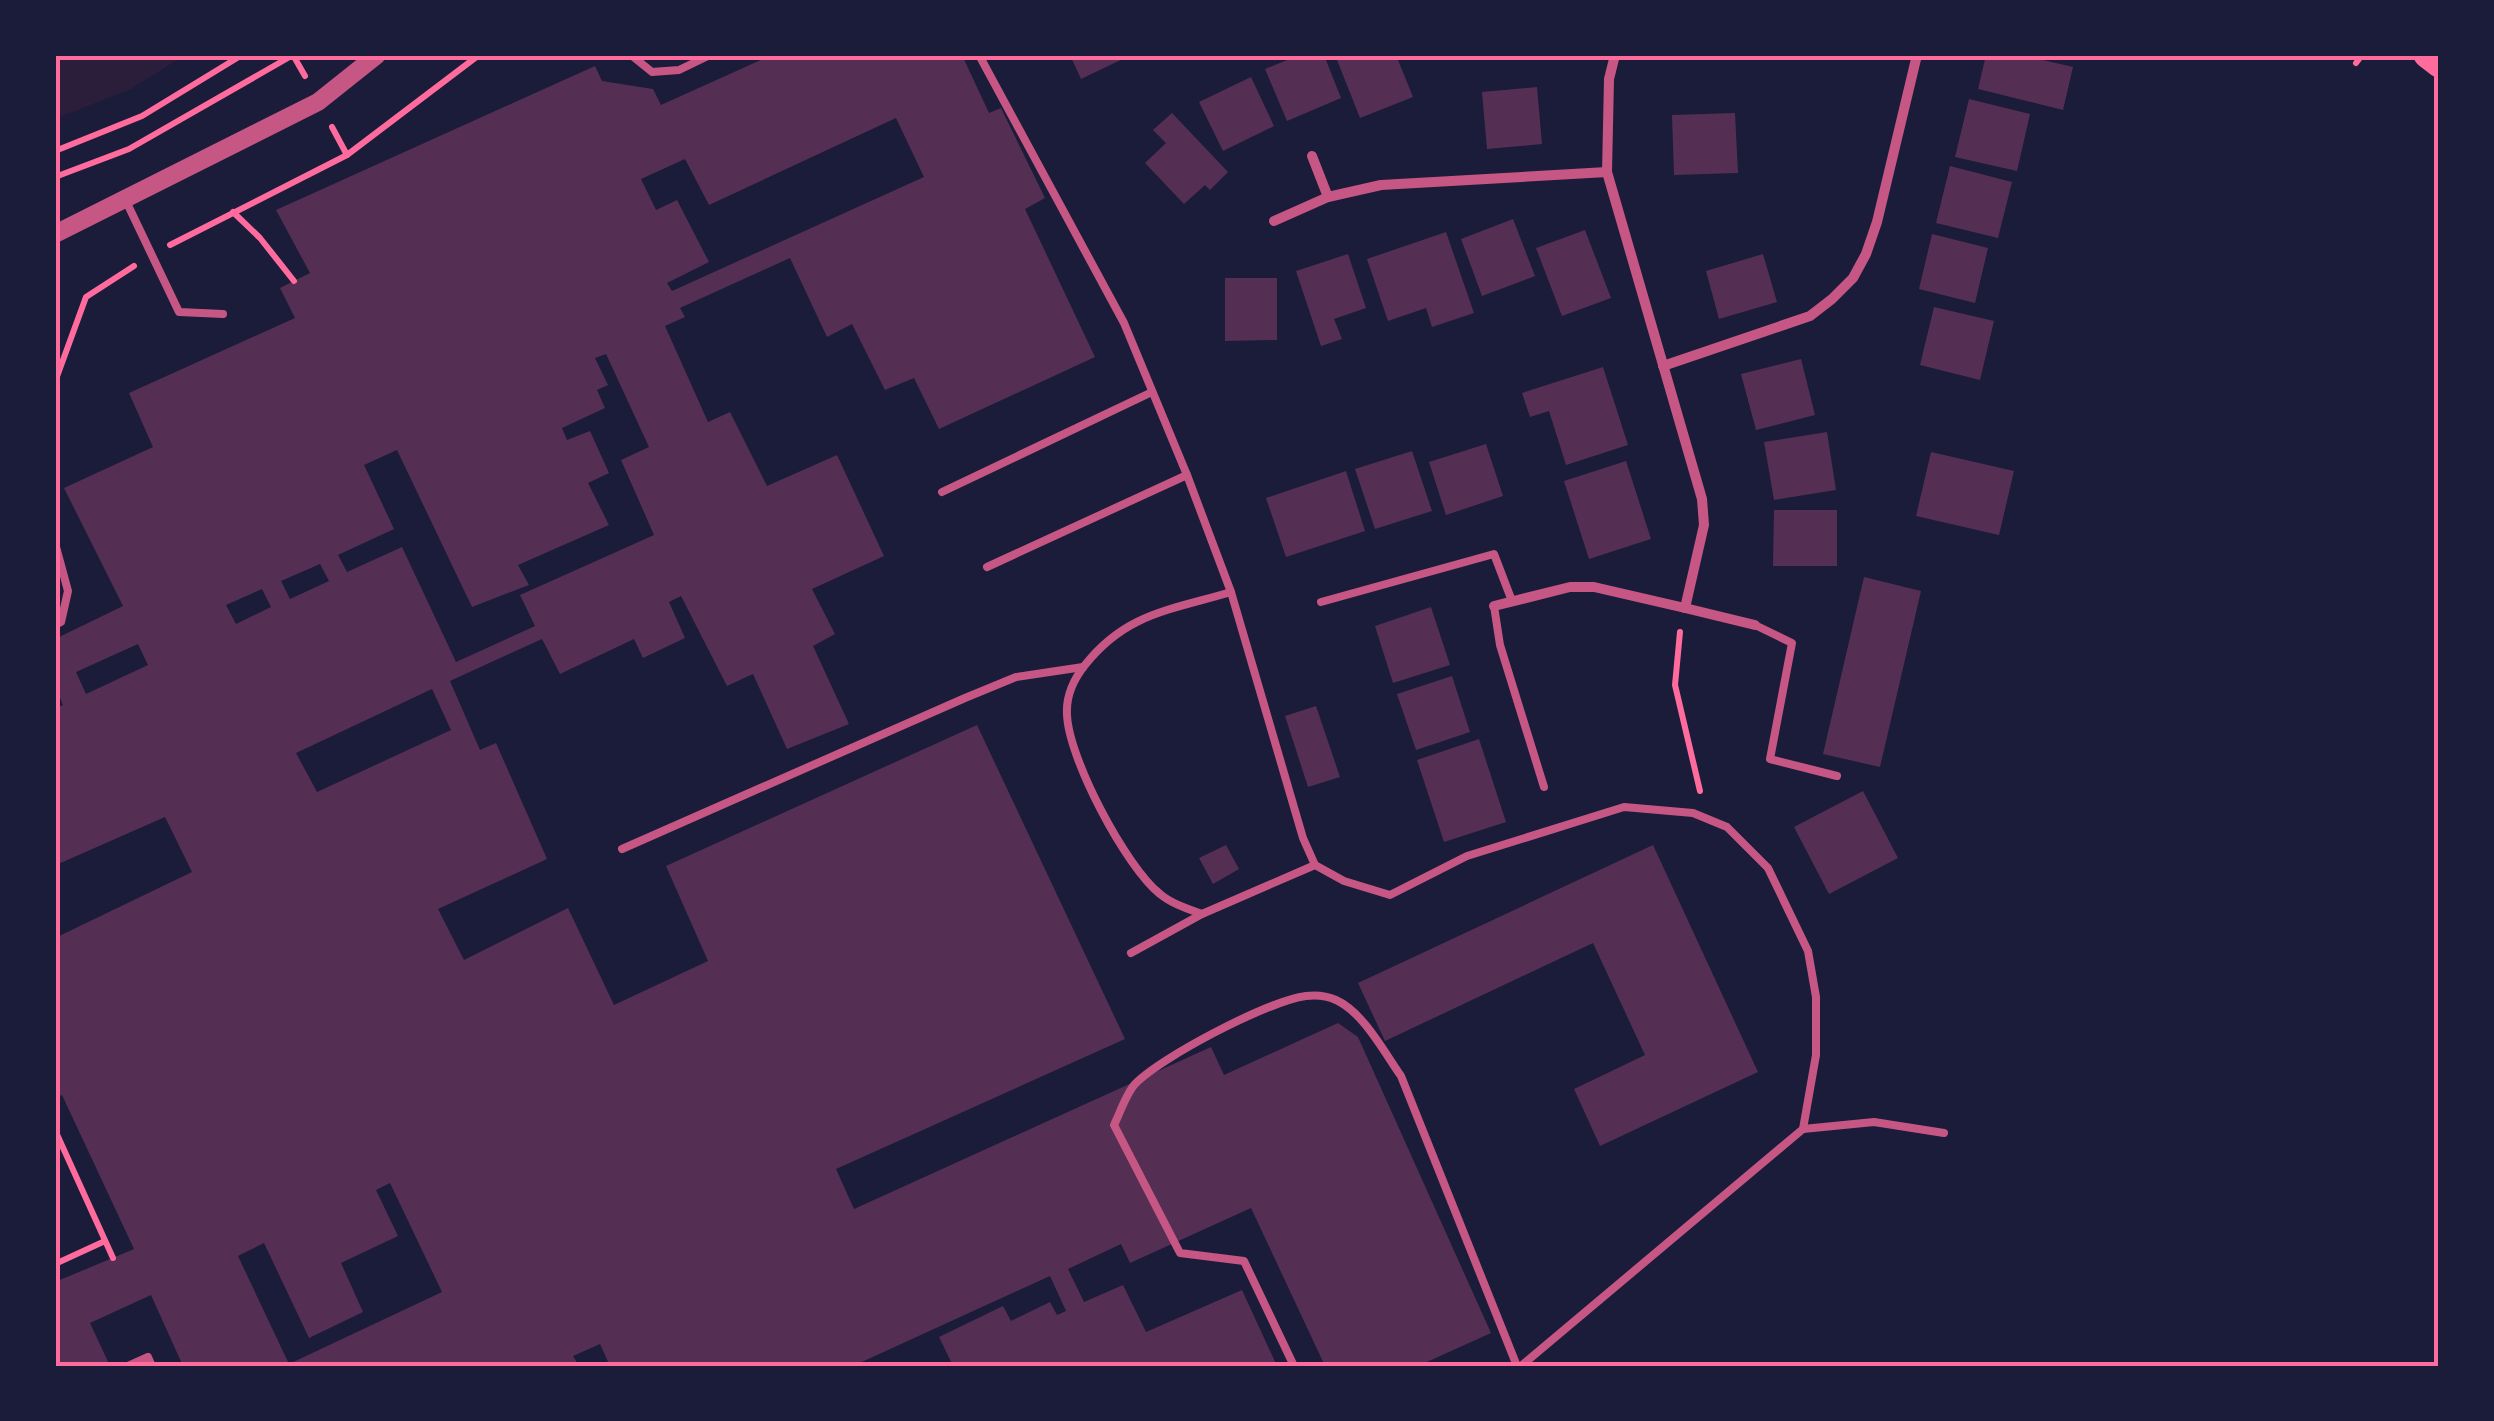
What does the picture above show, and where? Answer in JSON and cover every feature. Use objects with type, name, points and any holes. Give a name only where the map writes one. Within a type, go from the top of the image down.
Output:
[{"type":"main road","points":[[2426,55],[2439,65]]},
{"type":"street","points":[[55,234],[318,102],[376,55]]},
{"type":"street","points":[[1615,55],[1609,79],[1606,172],[1696,472],[1704,525],[1685,608]]},
{"type":"street","points":[[1664,366],[1810,316],[1853,278],[1878,222],[1917,55]]},
{"type":"street","points":[[1312,156],[1328,197]]},
{"type":"street","points":[[1274,220],[1328,197],[1380,185],[1606,172]]},
{"type":"street","points":[[1494,606],[1570,587],[1594,588],[1755,626]]},
{"type":"lane","points":[[631,55],[652,72],[679,70],[710,55]]},
{"type":"lane","points":[[979,55],[1124,324],[1187,475],[1230,592],[1303,838],[1315,864],[1344,881],[1390,896],[1466,856],[1624,807],[1693,813],[1727,827],[1768,868],[1808,951],[1816,997],[1816,1056],[1803,1129]]},
{"type":"lane","points":[[124,197],[179,312],[223,314]]},
{"type":"lane","points":[[942,492],[1152,392]]},
{"type":"lane","points":[[987,567],[1187,475]]},
{"type":"lane","points":[[55,544],[68,590],[61,622],[55,625]]},
{"type":"lane","points":[[1321,602],[1494,554],[1512,601]]},
{"type":"lane","points":[[1202,914],[1161,896],[1106,820],[1070,737],[1068,694],[1083,668],[1114,633],[1155,612],[1230,592]]},
{"type":"lane","points":[[1494,606],[1500,645],[1544,787]]},
{"type":"lane","points":[[1755,626],[1792,642],[1770,759],[1837,776]]},
{"type":"lane","points":[[622,849],[1016,677],[1083,668]]},
{"type":"lane","points":[[1131,953],[1202,914],[1315,864]]},
{"type":"lane","points":[[1294,1366],[1244,1261],[1180,1253],[1114,1126],[1133,1086],[1168,1059],[1242,1021],[1308,996],[1340,1001],[1379,1044],[1401,1076],[1519,1366],[1803,1129],[1874,1122],[1944,1133]]},
{"type":"lane","points":[[128,1366],[148,1358],[152,1366]]},
{"type":"path","points":[[55,151],[142,116],[242,55]]},
{"type":"path","points":[[55,177],[129,149],[293,55]]},
{"type":"path","points":[[55,382],[86,297],[152,254],[348,155],[479,55]]},
{"type":"path","points":[[2356,63],[2362,55]]},
{"type":"path","points":[[233,212],[260,238],[294,281]]},
{"type":"path","points":[[1685,608],[1675,685],[1703,802]]},
{"type":"path","points":[[55,1130],[113,1258]]},
{"type":"path","points":[[55,1264],[105,1241]]},
{"type":"shaded area","points":[[55,55],[185,55],[131,89],[55,119]]},
{"type":"building","points":[[772,55],[962,55],[989,113],[1001,108],[1045,198],[1025,209],[1095,357],[939,429],[914,378],[885,390],[852,324],[827,337],[790,258],[680,308],[685,317],[665,326],[708,422],[730,412],[767,486],[837,455],[884,556],[812,589],[835,634],[813,646],[849,724],[787,749],[753,674],[727,686],[681,596],[669,602],[685,638],[643,658],[634,639],[560,674],[542,639],[450,681],[480,750],[496,743],[547,859],[438,909],[464,960],[568,908],[614,1005],[708,961],[666,866],[977,725],[1125,1039],[836,1169],[854,1209],[1211,1047],[1224,1075],[1338,1023],[1358,1037],[1491,1333],[1418,1366],[1325,1366],[1251,1208],[1130,1263],[1121,1244],[1068,1269],[1084,1302],[1123,1285],[1146,1332],[1242,1290],[1277,1366],[953,1366],[939,1337],[1003,1306],[1011,1321],[1050,1302],[1057,1315],[1066,1311],[1050,1276],[853,1366],[610,1366],[600,1344],[573,1356],[579,1366],[183,1366],[151,1295],[90,1323],[110,1366],[55,1366],[55,1282],[134,1249],[62,1095],[55,1098],[55,938],[192,872],[165,817],[56,865],[55,862],[55,709],[63,705],[55,686],[55,639],[123,606],[64,488],[153,447],[129,393],[295,318],[280,288],[310,273],[276,210],[595,66],[602,81],[653,89],[661,105]],"holes":[[[896,118],[924,177],[672,291],[667,283],[709,262],[677,200],[656,210],[641,179],[685,159],[709,205]],[[606,354],[649,447],[621,460],[654,535],[520,595],[535,626],[456,662],[402,547],[347,572],[338,555],[394,529],[364,465],[397,450],[472,607],[529,585],[518,565],[609,525],[588,483],[609,473],[590,431],[567,440],[562,428],[605,408],[597,390],[608,385],[595,358]],[[320,564],[329,581],[290,599],[281,581]],[[262,589],[271,607],[236,624],[226,605]],[[138,644],[148,665],[86,694],[76,672]],[[432,689],[451,730],[317,792],[296,753]],[[390,1183],[442,1292],[289,1364],[238,1256],[264,1243],[309,1338],[363,1312],[341,1263],[398,1236],[376,1190]]]},
{"type":"building","points":[[1070,55],[1131,55],[1081,79]]},
{"type":"building","points":[[1300,55],[1324,55],[1341,98],[1287,121],[1265,69]]},
{"type":"building","points":[[1348,55],[1396,55],[1413,97],[1360,118],[1337,60]]},
{"type":"building","points":[[1986,55],[2021,55],[2073,67],[2063,110],[1978,89]]},
{"type":"building","points":[[1251,77],[1274,126],[1223,151],[1199,102]]},
{"type":"building","points":[[1537,87],[1542,144],[1487,149],[1482,92]]},
{"type":"building","points":[[1969,99],[2030,114],[2017,171],[1955,157]]},
{"type":"building","points":[[1172,113],[1228,172],[1210,190],[1205,185],[1184,204],[1145,163],[1166,143],[1153,130]]},
{"type":"building","points":[[1735,113],[1738,173],[1674,175],[1672,115]]},
{"type":"building","points":[[1950,166],[2012,182],[1998,238],[1936,223]]},
{"type":"building","points":[[1513,219],[1535,276],[1482,296],[1461,239]]},
{"type":"building","points":[[1585,230],[1611,298],[1562,316],[1536,248]]},
{"type":"building","points":[[1446,232],[1474,313],[1432,327],[1426,308],[1388,321],[1367,259]]},
{"type":"building","points":[[1932,234],[1988,248],[1975,303],[1919,289]]},
{"type":"building","points":[[1348,254],[1366,308],[1334,319],[1342,339],[1321,346],[1296,271]]},
{"type":"building","points":[[1763,254],[1777,302],[1719,319],[1706,271]]},
{"type":"building","points":[[1225,278],[1277,278],[1277,340],[1225,341]]},
{"type":"building","points":[[1934,307],[1994,321],[1980,380],[1920,365]]},
{"type":"building","points":[[1801,359],[1815,415],[1756,430],[1741,374]]},
{"type":"building","points":[[1603,367],[1628,445],[1566,465],[1549,411],[1530,417],[1522,393]]},
{"type":"building","points":[[1827,432],[1836,490],[1774,500],[1764,442]]},
{"type":"building","points":[[1486,444],[1503,496],[1446,515],[1429,462]]},
{"type":"building","points":[[1412,451],[1432,511],[1375,529],[1355,469]]},
{"type":"building","points":[[1931,452],[2014,471],[1999,535],[1916,516]]},
{"type":"building","points":[[1626,461],[1651,539],[1589,559],[1564,481]]},
{"type":"building","points":[[1346,471],[1365,531],[1286,557],[1266,498]]},
{"type":"building","points":[[1774,510],[1837,510],[1837,566],[1773,566]]},
{"type":"building","points":[[1864,577],[1921,591],[1880,767],[1823,754]]},
{"type":"building","points":[[1431,607],[1450,665],[1393,683],[1375,626]]},
{"type":"building","points":[[1452,676],[1470,732],[1416,750],[1397,694]]},
{"type":"building","points":[[1316,706],[1340,777],[1308,787],[1285,716]]},
{"type":"building","points":[[1479,739],[1506,822],[1444,842],[1417,760]]},
{"type":"building","points":[[1863,791],[1898,858],[1829,894],[1794,827]]},
{"type":"building","points":[[1226,845],[1239,869],[1213,884],[1199,858]]},
{"type":"building","points":[[1653,845],[1758,1072],[1600,1146],[1574,1089],[1645,1055],[1593,943],[1385,1041],[1358,983]]}]
